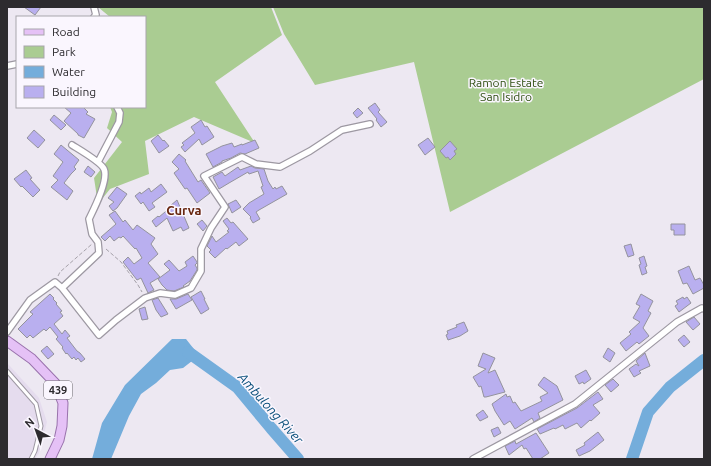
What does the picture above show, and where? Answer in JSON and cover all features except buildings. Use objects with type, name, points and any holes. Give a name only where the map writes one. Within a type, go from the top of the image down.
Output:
[{"type":"main road","name":"439","points":[[7,341],[32,359],[55,383],[63,403],[62,426],[59,440],[50,459]]},
{"type":"street","points":[[98,162],[119,122],[120,113],[118,108]]},
{"type":"street","points":[[7,332],[30,300],[55,282],[62,288],[99,335],[116,320],[146,298],[160,293],[175,295],[191,288],[201,272],[201,249],[211,228],[225,207],[204,176],[242,158],[256,164],[280,167],[310,152],[342,130],[370,124]]},
{"type":"street","points":[[62,288],[99,253],[98,242],[92,234],[89,219],[103,188],[105,179],[105,170],[98,162],[72,145]]},
{"type":"street","points":[[472,459],[575,404],[677,322],[702,308],[704,309]]},
{"type":"lane","points":[[7,371],[36,404],[41,426],[35,451],[31,459]]},
{"type":"path","points":[[55,282],[60,272],[94,242],[98,242],[121,262],[138,284],[146,298]]},
{"type":"shaded area","points":[[7,363],[39,398],[47,422],[39,453],[35,459],[7,459]]},
{"type":"green space","points":[[98,7],[271,7],[282,35],[215,82],[255,143],[194,117],[145,141],[149,174],[110,189],[98,204],[94,178],[122,142],[107,128],[112,112],[110,108],[146,108],[146,16],[109,16]]},
{"type":"green space","name":"Ramon Estate San Isidro","points":[[273,7],[704,7],[704,79],[450,212],[414,62],[315,85],[284,34]]},
{"type":"water","points":[[172,339],[186,339],[201,358],[201,362],[192,361],[183,368],[170,370],[141,394],[129,416],[111,459],[92,459],[102,423],[125,385]]},
{"type":"waterway","name":"Ambulong River","points":[[188,352],[237,387],[298,459]]},
{"type":"waterway","name":"Ambulong River","points":[[632,459],[648,412],[670,387],[704,360]]},
{"type":"district","name":"Curva","points":[[184,210]]}]
